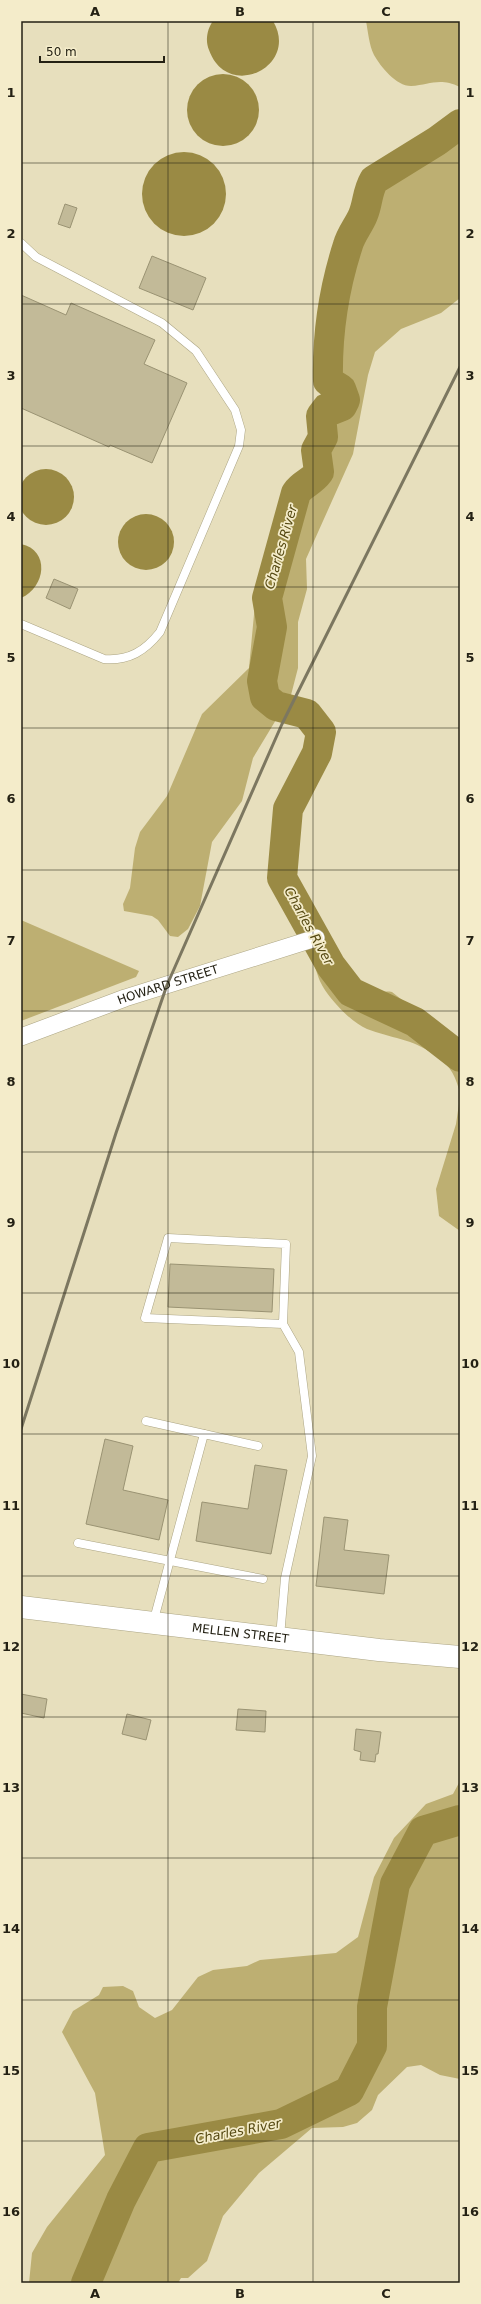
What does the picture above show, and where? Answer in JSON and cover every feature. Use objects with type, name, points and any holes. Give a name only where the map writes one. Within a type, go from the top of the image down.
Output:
[{"type":"street","name":"HOWARD STREET","points":[[21,1037],[125,998],[316,938]]},
{"type":"street","name":"MELLEN STREET","points":[[21,1607],[280,1638],[460,1657]]},
{"type":"lane","points":[[21,243],[36,257],[162,323],[196,351],[235,410],[241,430],[239,446],[160,632],[149,646],[133,656],[117,660],[104,659],[21,624]]},
{"type":"lane","points":[[280,1638],[285,1578],[312,1456],[298,1352],[283,1324],[286,1244],[168,1238],[144,1318],[283,1324]]},
{"type":"lane","points":[[146,1421],[258,1446]]},
{"type":"lane","points":[[153,1623],[204,1434]]},
{"type":"lane","points":[[78,1543],[263,1579]]},
{"type":"shaded area","points":[[213,21],[273,21],[279,37],[277,52],[270,64],[258,72],[245,76],[231,74],[218,66],[209,50],[207,43],[207,35]]},
{"type":"shaded area","points":[[366,21],[460,21],[460,87],[446,82],[435,82],[411,86],[400,83],[385,70],[374,55]]},
{"type":"shaded area","points":[[223,74],[243,80],[253,90],[259,110],[253,130],[243,140],[223,146],[203,140],[193,130],[187,110],[193,90],[203,80]]},
{"type":"shaded area","points":[[460,116],[460,298],[441,313],[401,329],[375,352],[368,375],[353,454],[306,559],[307,589],[298,622],[298,668],[291,695],[253,758],[242,801],[212,842],[200,906],[188,929],[178,937],[170,936],[158,920],[152,916],[124,911],[123,904],[130,888],[135,848],[140,832],[167,796],[202,714],[249,668],[256,593],[323,453],[337,318],[364,207],[379,183],[449,130]]},
{"type":"shaded area","points":[[184,152],[200,155],[214,164],[223,178],[226,194],[223,210],[214,224],[200,233],[184,236],[168,233],[154,224],[145,210],[142,194],[145,178],[154,164],[168,155]]},
{"type":"shaded area","points":[[46,469],[61,474],[69,482],[74,497],[69,512],[61,520],[46,525],[31,520],[23,512],[18,497],[23,482],[31,474]]},
{"type":"shaded area","points":[[146,514],[157,516],[166,522],[172,531],[174,542],[172,553],[166,562],[157,568],[146,570],[135,568],[126,562],[120,553],[118,542],[120,531],[126,522],[135,516]]},
{"type":"shaded area","points":[[21,544],[37,553],[41,569],[40,578],[36,586],[21,598]]},
{"type":"shaded area","points":[[21,920],[139,971],[136,977],[21,1021]]},
{"type":"shaded area","points":[[321,954],[334,961],[355,982],[368,991],[374,993],[392,992],[460,1046],[460,1093],[451,1070],[444,1062],[433,1054],[417,1045],[367,1029],[345,1014],[325,990],[318,976],[315,962]]},
{"type":"shaded area","points":[[460,1097],[460,1231],[439,1216],[436,1189],[456,1124]]},
{"type":"shaded area","points":[[460,1781],[460,2079],[440,2075],[421,2065],[407,2067],[378,2095],[372,2110],[357,2123],[343,2127],[312,2128],[259,2173],[223,2216],[207,2261],[188,2278],[181,2278],[178,2283],[29,2283],[32,2253],[47,2227],[105,2155],[95,2093],[62,2032],[73,2011],[99,1995],[103,1987],[123,1986],[133,1991],[139,2007],[155,2018],[172,2010],[198,1977],[213,1970],[247,1966],[260,1960],[336,1953],[358,1937],[374,1877],[394,1838],[426,1804],[453,1794]]},
{"type":"building","points":[[65,204],[77,208],[70,228],[58,224]]},
{"type":"building","points":[[152,256],[206,278],[193,310],[139,288]]},
{"type":"building","points":[[21,295],[66,315],[71,303],[155,340],[144,364],[187,383],[152,463],[110,445],[109,447],[21,408]]},
{"type":"building","points":[[54,579],[78,589],[70,609],[46,598]]},
{"type":"building","points":[[170,1264],[274,1269],[272,1312],[168,1307]]},
{"type":"building","points":[[105,1439],[133,1446],[123,1490],[168,1500],[159,1540],[86,1524]]},
{"type":"building","points":[[255,1465],[287,1470],[271,1554],[196,1541],[202,1502],[248,1509]]},
{"type":"building","points":[[324,1517],[348,1520],[344,1550],[389,1555],[384,1594],[316,1586]]},
{"type":"building","points":[[21,1694],[47,1699],[44,1718],[21,1713]]},
{"type":"building","points":[[238,1709],[266,1711],[265,1732],[236,1730]]},
{"type":"building","points":[[127,1714],[151,1720],[146,1740],[122,1734]]},
{"type":"building","points":[[356,1729],[381,1732],[378,1754],[376,1754],[375,1762],[360,1760],[361,1752],[354,1750]]},
{"type":"waterway","name":"Charles River","points":[[460,124],[437,141],[374,180],[363,215],[349,241],[332,312],[328,364],[328,381],[341,389],[345,400],[342,406],[332,410],[327,408],[321,416],[323,437],[316,450],[319,472],[296,493],[267,598],[272,627],[262,681],[265,697],[276,706],[307,714],[321,732],[317,753],[288,809],[282,878],[331,966],[351,992],[415,1022],[460,1057]]},
{"type":"waterway","name":"Charles River","points":[[86,2283],[121,2200],[148,2148],[281,2124],[349,2091],[372,2046],[372,2007],[395,1884],[423,1831],[460,1820]]},
{"type":"railway","points":[[21,1429],[116,1133],[167,985],[282,724],[460,367]]}]
